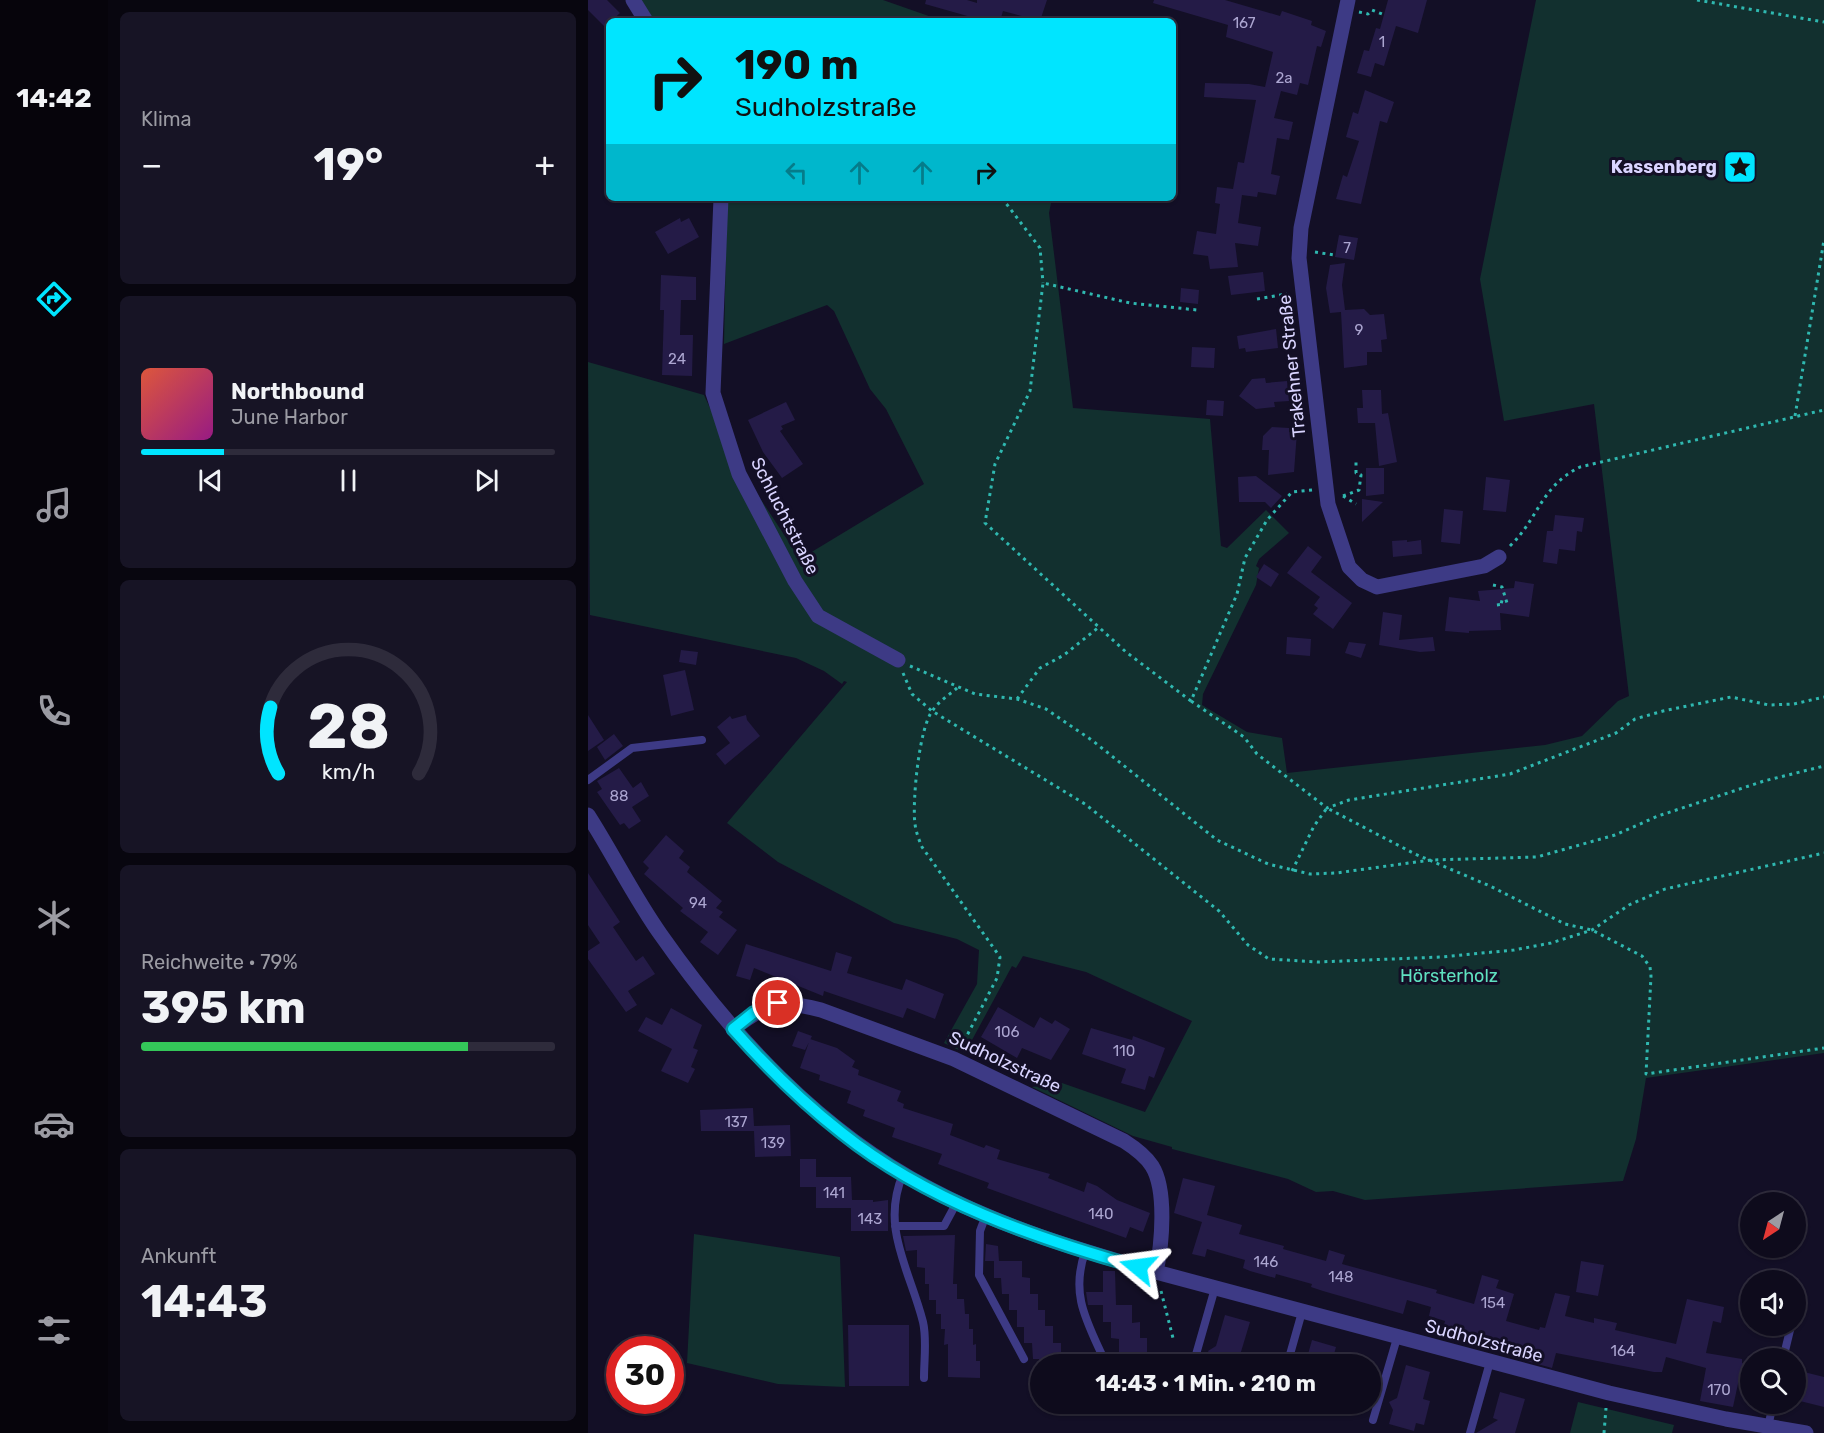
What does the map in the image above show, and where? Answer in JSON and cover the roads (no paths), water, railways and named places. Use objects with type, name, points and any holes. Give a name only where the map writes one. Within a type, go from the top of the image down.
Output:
[{"type":"street","points":[[633,0],[644,18]]},
{"type":"street","name":"Trakehner Straße","points":[[1347,4],[1299,236],[1328,504],[1349,567],[1362,580],[1377,587],[1385,588],[1484,566],[1499,557]]},
{"type":"street","name":"Schluchtstraße","points":[[721,201],[713,393],[739,474],[795,582],[818,616],[898,660]]},
{"type":"street","name":"Sudholzstraße","points":[[588,814],[660,934],[733,1029],[788,1085],[842,1133],[903,1174],[957,1202],[1085,1252],[1397,1338],[1608,1393],[1806,1433]]},
{"type":"street","name":"Sudholzstraße","points":[[733,1029],[763,1008],[778,1003],[799,1004],[862,1023],[954,1059],[1124,1141],[1142,1154],[1153,1167],[1160,1188],[1161,1273]]},
{"type":"lane","points":[[588,780],[632,748],[702,740]]},
{"type":"lane","points":[[903,1174],[895,1192],[896,1242],[924,1324],[924,1378]]},
{"type":"lane","points":[[895,1226],[944,1226],[957,1202]]},
{"type":"lane","points":[[986,1215],[980,1231],[979,1275],[1024,1359]]},
{"type":"lane","points":[[1085,1252],[1080,1266],[1080,1306],[1102,1354]]},
{"type":"lane","points":[[1197,1354],[1215,1288]]},
{"type":"lane","points":[[1290,1354],[1302,1312]]},
{"type":"lane","points":[[1373,1420],[1397,1338]]},
{"type":"lane","points":[[1470,1433],[1490,1362]]},
{"type":"lane","points":[[1768,1426],[1771,1414]]},
{"type":"place","name":"Kassenberg","points":[[1740,167]]},
{"type":"park label","name":"Hörsterholz","points":[[1449,976]]}]
